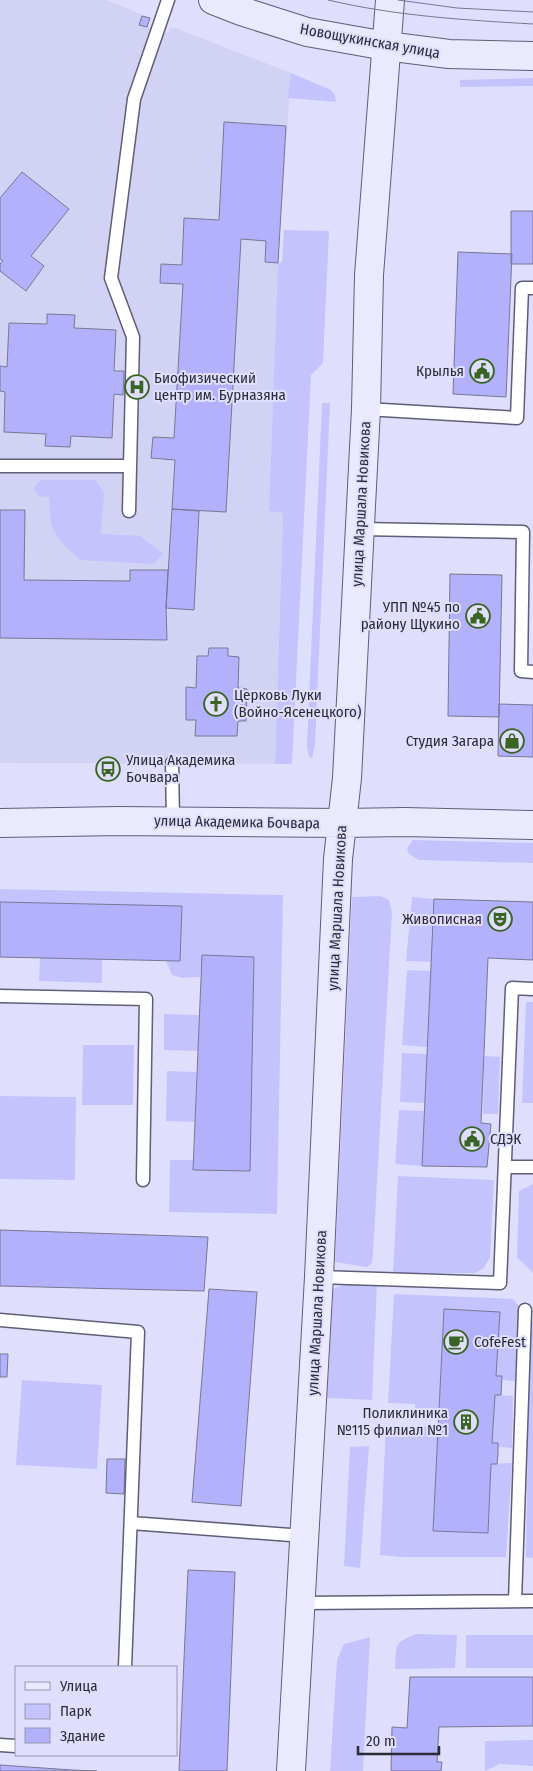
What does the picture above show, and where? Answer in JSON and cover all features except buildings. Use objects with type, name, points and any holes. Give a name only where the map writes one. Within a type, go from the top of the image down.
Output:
[{"type":"street","name":"Новощукинская улица","points":[[212,0],[307,32],[386,46],[449,54],[533,56]]},
{"type":"street","name":"улица Маршала Новикова","points":[[290,1771],[319,1277],[338,869],[347,778],[366,409],[369,276],[390,0]]},
{"type":"street","name":"улица Академика Бочвара","points":[[0,823],[173,821],[405,822],[533,825]]},
{"type":"lane","points":[[129,511],[133,337],[112,278],[134,99],[168,0]]},
{"type":"lane","points":[[366,409],[517,418],[522,288],[533,288]]},
{"type":"lane","points":[[0,466],[130,466]]},
{"type":"lane","points":[[360,529],[524,532],[521,671],[533,672]]},
{"type":"lane","points":[[172,764],[173,821]]},
{"type":"lane","points":[[319,1277],[500,1283],[512,988],[533,989]]},
{"type":"lane","points":[[0,996],[146,999],[143,1180]]},
{"type":"lane","points":[[506,1167],[533,1168]]},
{"type":"lane","points":[[515,1601],[525,1310]]},
{"type":"lane","points":[[0,1320],[138,1332],[126,1666]]},
{"type":"lane","points":[[131,1523],[304,1536]]},
{"type":"lane","points":[[300,1603],[533,1601]]},
{"type":"lane","points":[[0,1745],[15,1746]]},
{"type":"shaded area","name":"Биофизический центр им. Бурназяна","points":[[0,0],[107,0],[150,18],[148,27],[168,33],[170,27],[178,29],[291,73],[278,263],[269,511],[283,512],[275,764],[0,763]]},
{"type":"green space","points":[[291,73],[331,90],[335,95],[336,102],[288,98]]},
{"type":"green space","points":[[533,78],[533,86],[460,87],[460,80]]},
{"type":"green space","points":[[284,230],[329,231],[323,363],[311,375],[292,764],[275,764],[283,513],[269,511],[278,263],[282,262]]},
{"type":"green space","points":[[322,403],[330,403],[315,745],[312,758],[309,757],[307,745]]},
{"type":"green space","points":[[40,480],[96,480],[104,494],[101,534],[140,536],[163,554],[153,564],[81,560],[57,536],[51,523],[49,497],[39,496],[34,488]]},
{"type":"green space","points":[[413,840],[533,843],[533,863],[419,860],[409,854],[407,848]]},
{"type":"green space","points":[[0,889],[283,895],[277,1214],[169,1212],[170,1160],[193,1160],[193,1170],[249,1171],[254,957],[202,956],[200,977],[182,978],[172,975],[166,961],[180,960],[181,906],[0,902]]},
{"type":"green space","points":[[380,896],[389,900],[392,912],[373,1254],[372,1263],[367,1267],[335,1262],[352,897]]},
{"type":"green space","points":[[412,897],[434,899],[431,962],[406,961]]},
{"type":"green space","points":[[40,957],[102,959],[102,983],[39,981]]},
{"type":"green space","points":[[407,970],[431,971],[427,1047],[402,1045]]},
{"type":"green space","points":[[526,1002],[533,1002],[533,1103],[522,1103]]},
{"type":"green space","points":[[164,1014],[199,1015],[198,1051],[164,1050]]},
{"type":"green space","points":[[83,1045],[134,1045],[133,1105],[82,1105]]},
{"type":"green space","points":[[402,1053],[427,1054],[425,1103],[400,1102]]},
{"type":"green space","points":[[484,1056],[500,1057],[498,1114],[483,1114]]},
{"type":"green space","points":[[167,1071],[196,1072],[195,1122],[166,1121]]},
{"type":"green space","points":[[0,1096],[76,1097],[75,1180],[0,1179]]},
{"type":"green space","points":[[399,1110],[424,1111],[422,1166],[395,1164]]},
{"type":"green space","points":[[398,1176],[494,1180],[490,1257],[484,1268],[475,1273],[393,1273]]},
{"type":"green space","points":[[533,1184],[533,1273],[517,1257],[519,1191]]},
{"type":"green space","points":[[349,1283],[377,1284],[372,1400],[327,1398],[333,1289]]},
{"type":"green space","points":[[394,1294],[513,1299],[519,1306],[515,1381],[502,1380],[502,1376],[496,1376],[500,1312],[444,1309],[439,1409],[415,1409],[415,1404],[388,1403]]},
{"type":"green space","points":[[533,1321],[533,1558],[526,1557],[530,1323]]},
{"type":"green space","points":[[22,1380],[102,1385],[97,1469],[16,1465]]},
{"type":"green space","points":[[495,1395],[513,1396],[512,1448],[498,1447],[498,1443],[492,1443]]},
{"type":"green space","points":[[386,1425],[438,1427],[433,1531],[488,1533],[491,1464],[512,1463],[506,1557],[401,1557],[380,1555]]},
{"type":"green space","points":[[369,1446],[360,1568],[344,1566],[350,1447]]},
{"type":"green space","points":[[416,1634],[457,1635],[455,1668],[395,1669],[397,1646],[403,1640]]},
{"type":"green space","points":[[466,1635],[533,1635],[533,1668],[466,1668]]},
{"type":"green space","points":[[370,1637],[363,1771],[330,1771],[337,1660],[344,1644]]},
{"type":"green space","points":[[533,1740],[533,1766],[500,1764],[485,1771],[485,1741]]},
{"type":"tram line","points":[[328,0],[405,14],[533,24]]},
{"type":"tram line","points":[[398,0],[457,8],[533,12]]},
{"type":"place","name":"Крылья","points":[[482,371]]},
{"type":"place","name":"Биофизический центр им. Бурназяна","points":[[137,387]]},
{"type":"place","name":"УПП №45 по району Щукино","points":[[478,616]]},
{"type":"place","name":"Церковь Луки (Войно-Ясенецкого)","points":[[216,704]]},
{"type":"place","name":"Студия Загара","points":[[512,741]]},
{"type":"place","name":"Улица Академика Бочвара","points":[[108,769]]},
{"type":"place","name":"Живописная","points":[[500,919]]},
{"type":"place","name":"СДЭК","points":[[472,1139]]},
{"type":"place","name":"CofeFest","points":[[456,1342]]},
{"type":"place","name":"Поликлиника №115 филиал №1","points":[[466,1422]]}]
